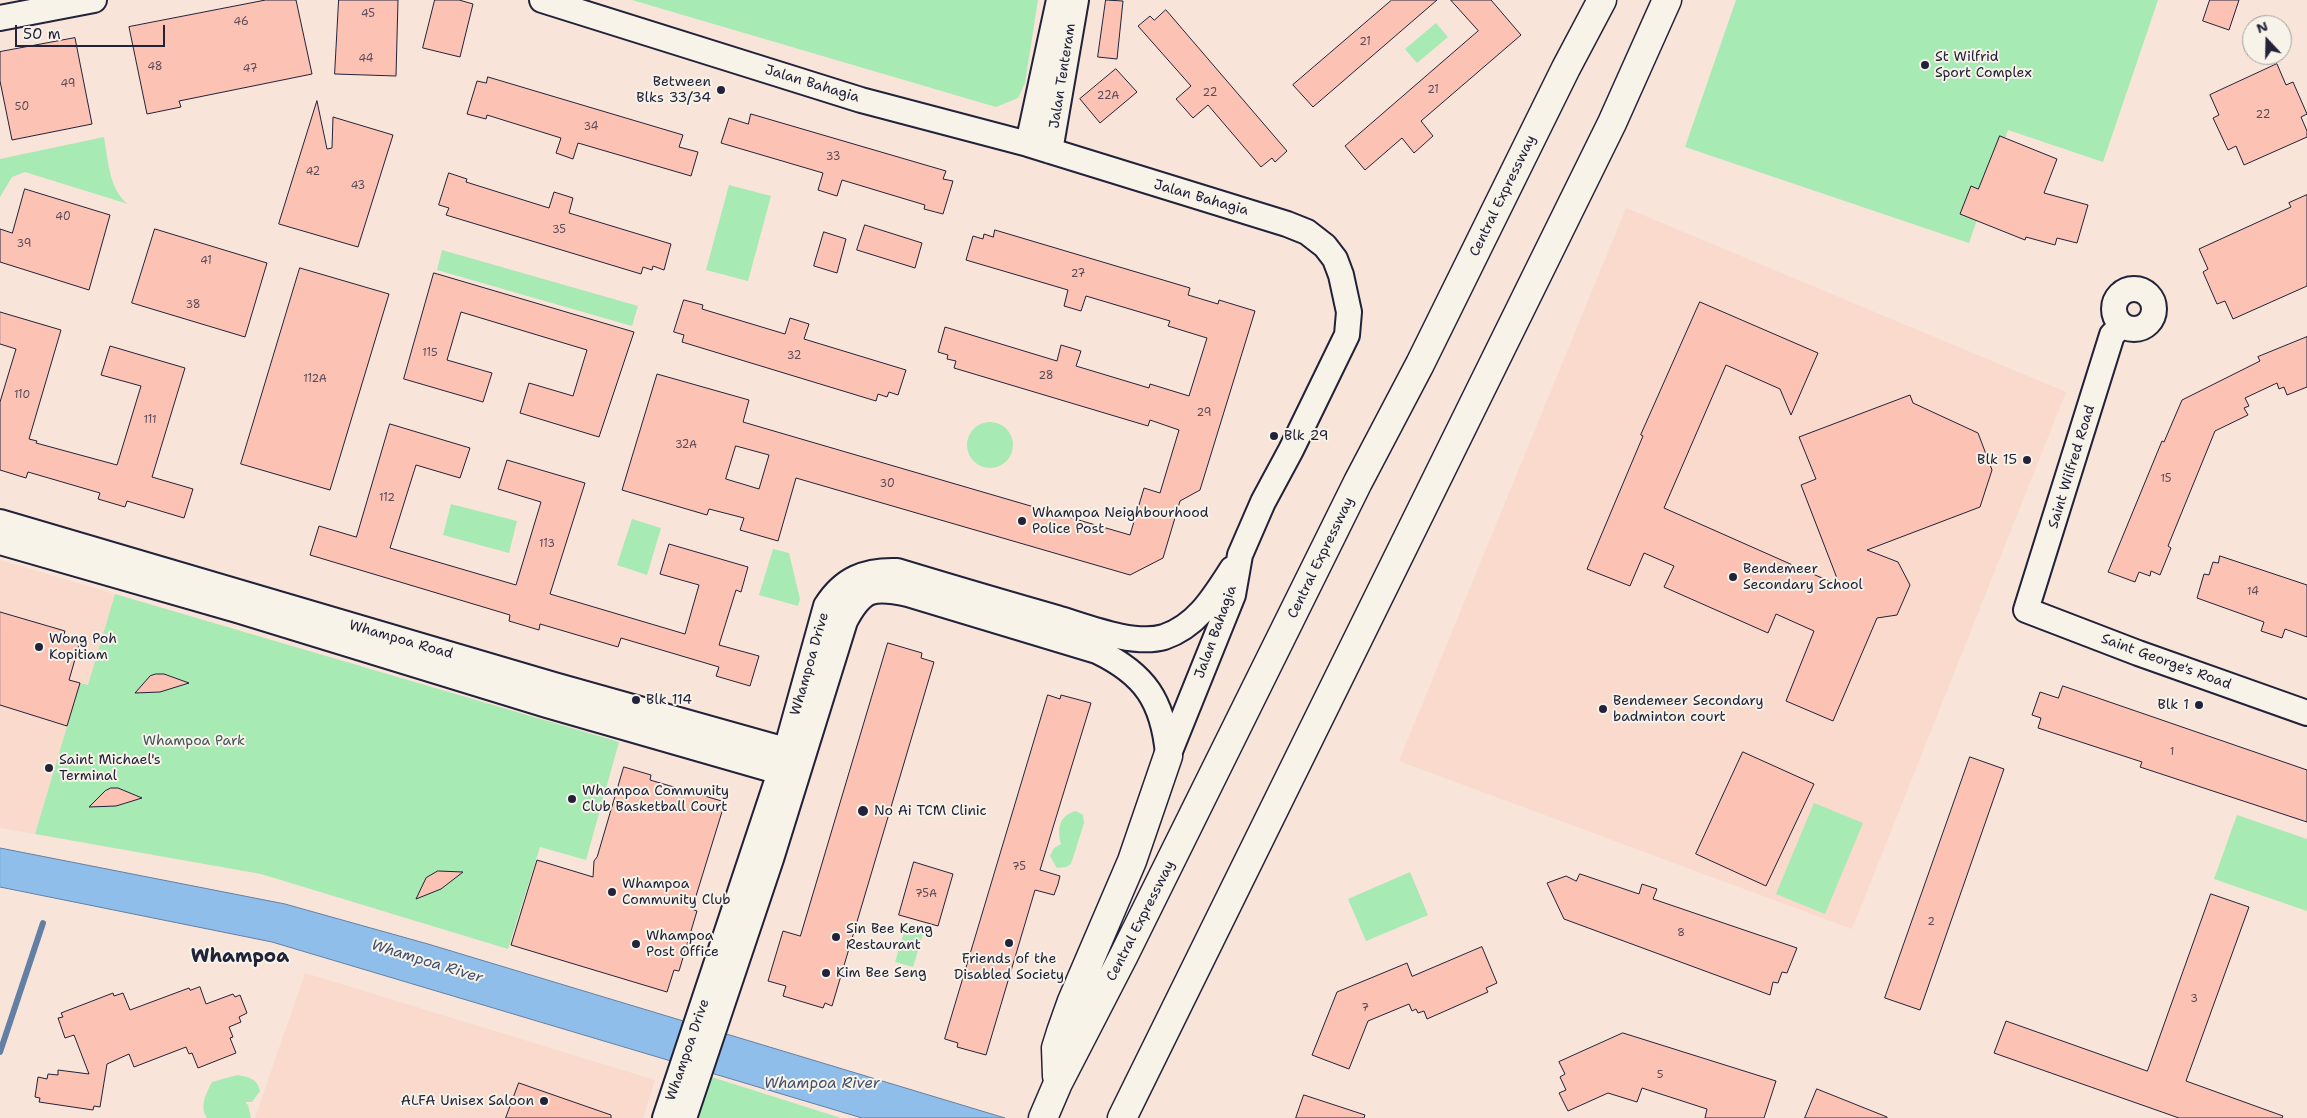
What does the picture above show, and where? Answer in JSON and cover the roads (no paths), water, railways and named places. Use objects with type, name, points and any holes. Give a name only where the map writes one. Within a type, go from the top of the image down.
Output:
[{"type":"highway","name":"Central Expressway","points":[[1050,1101],[1358,482],[1420,364],[1566,68],[1602,0]]},
{"type":"highway","points":[[1122,1118],[1608,132],[1667,0]]},
{"type":"highway","points":[[1050,1101],[1056,1048],[1061,1032],[1072,1001],[1132,861],[1168,756]]},
{"type":"street","points":[[0,18],[30,6],[94,0]]},
{"type":"street","name":"Jalan Bahagia","points":[[542,0],[861,100],[1028,144],[1287,224],[1307,232],[1325,246],[1335,259],[1342,275],[1349,312],[1347,336],[1291,450],[1263,502],[1240,554],[1232,595],[1168,756]]},
{"type":"street","name":"Jalan Tenteram","points":[[1028,144],[1058,0]]},
{"type":"street","name":"Jalan Tenteram","points":[[1050,151],[1076,0]]},
{"type":"street","name":"Saint Wilfred Road","points":[[2026,610],[2112,335],[2122,325]]},
{"type":"street","name":"Whampoa Road","points":[[0,522],[554,685],[792,763]]},
{"type":"street","name":"Whampoa Road","points":[[0,542],[237,610],[547,705],[792,763]]},
{"type":"street","name":"Whampoa Drive","points":[[792,763],[826,606],[835,593],[859,576],[884,570],[897,571],[1053,617],[1129,638],[1146,640],[1176,632],[1202,613],[1240,554]]},
{"type":"street","name":"Whampoa Drive","points":[[665,1118],[688,1078],[792,763],[848,615],[854,603],[864,595],[877,591],[891,591],[953,606],[1097,651],[1119,662],[1132,672],[1157,704],[1163,721],[1168,756]]},
{"type":"street","name":"Saint George's Road","points":[[2026,610],[2138,653],[2307,712]]},
{"type":"street","name":"Whampoa Drive","points":[[684,1118],[688,1078]]},
{"type":"water","name":"Whampoa River","points":[[0,848],[285,904],[428,944],[1005,1118],[862,1118],[272,942],[0,887]]},
{"type":"waterway","points":[[0,1052],[43,923]]},
{"type":"place","name":"St Wilfrid Sport Complex","points":[[1925,65]]},
{"type":"place","name":"Between Blks 33/34","points":[[721,90]]},
{"type":"place","name":"Blk 29","points":[[1274,436]]},
{"type":"place","name":"Blk 15","points":[[2027,460]]},
{"type":"place","name":"Whampoa Neighbourhood Police Post","points":[[1022,521]]},
{"type":"place","name":"Bendemeer Secondary School","points":[[1733,577]]},
{"type":"place","name":"Wong Poh Kopitiam","points":[[39,647]]},
{"type":"place","name":"Blk 114","points":[[636,700]]},
{"type":"place","name":"Blk 1","points":[[2199,705]]},
{"type":"place","name":"Bendemeer Secondary badminton court","points":[[1603,709]]},
{"type":"place","name":"Saint Michael's Terminal","points":[[49,768]]},
{"type":"place","name":"Whampoa Community Club Basketball Court","points":[[572,799]]},
{"type":"place","name":"No Ai TCM Clinic","points":[[863,811]]},
{"type":"place","name":"Whampoa Community Club","points":[[612,892]]},
{"type":"place","name":"Sin Bee Keng Restaurant","points":[[836,937]]},
{"type":"place","name":"Friends of the Disabled Society","points":[[1009,943]]},
{"type":"place","name":"Whampoa Post Office","points":[[636,944]]},
{"type":"place","name":"Kim Bee Seng","points":[[826,973]]},
{"type":"place","name":"ALFA Unisex Saloon","points":[[544,1101]]},
{"type":"district","name":"Whampoa","points":[[240,957]]},
{"type":"park label","name":"Whampoa Park","points":[[194,741]]}]
